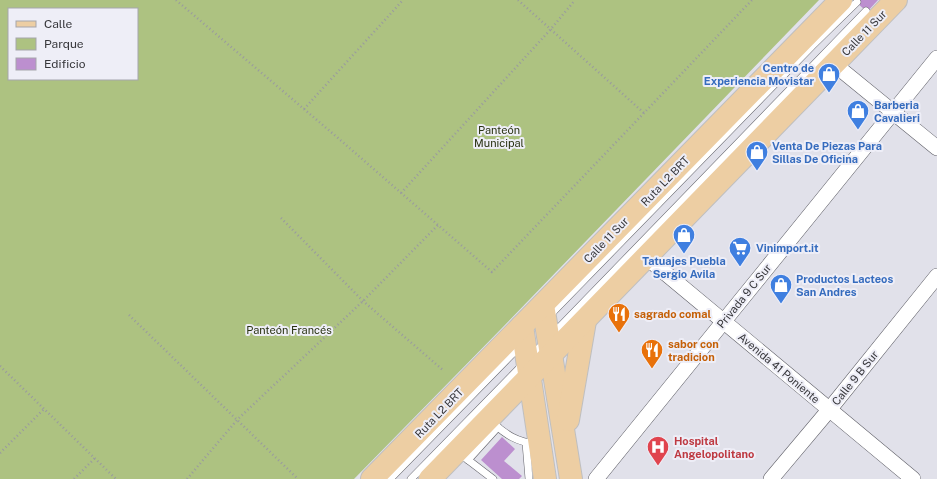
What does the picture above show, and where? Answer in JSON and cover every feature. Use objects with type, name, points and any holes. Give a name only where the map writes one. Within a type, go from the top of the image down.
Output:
[{"type":"main road","name":"Calle 11 Sur","points":[[430,479],[462,456],[493,424],[537,344],[585,321],[896,0]]},
{"type":"main road","name":"Calle 11 Sur","points":[[372,479],[537,344],[849,1]]},
{"type":"main road","points":[[564,439],[585,321]]},
{"type":"main road","points":[[537,344],[564,439],[571,479]]},
{"type":"main road","points":[[537,344],[533,443],[545,479]]},
{"type":"street","name":"Privada 9 C Sur","points":[[596,479],[937,58]]},
{"type":"street","points":[[834,64],[937,148]]},
{"type":"street","name":"Avenida 41 Poniente","points":[[646,258],[912,479]]},
{"type":"street","name":"Calle 9 B Sur","points":[[771,479],[829,410],[937,276]]},
{"type":"lane","name":"Ruta L2 BRT","points":[[411,479],[537,344],[866,11]]},
{"type":"lane","name":"Ruta L2 BRT","points":[[390,479],[537,344]]},
{"type":"lane","points":[[537,344],[550,479]]},
{"type":"lane","points":[[537,344],[565,479]]},
{"type":"lane","points":[[493,424],[512,438],[533,443],[529,479]]},
{"type":"lane","points":[[462,456],[493,479]]},
{"type":"path","points":[[176,0],[492,272],[752,0]]},
{"type":"path","points":[[304,109],[403,0]]},
{"type":"path","points":[[518,0],[644,113]]},
{"type":"path","points":[[402,193],[551,29],[575,0]]},
{"type":"path","points":[[281,218],[363,301],[444,371]]},
{"type":"path","points":[[187,479],[237,420],[363,301],[438,225]]},
{"type":"path","points":[[129,315],[298,479]]},
{"type":"path","points":[[0,366],[116,479]]},
{"type":"path","points":[[0,453],[44,409]]},
{"type":"path","points":[[74,479],[95,458]]},
{"type":"green space","points":[[0,0],[819,0],[501,329],[354,479],[0,479]]},
{"type":"building","points":[[854,0],[878,0],[867,12]]},
{"type":"building","points":[[502,437],[515,449],[504,461],[522,476],[519,479],[502,479],[481,460]]},
{"type":"place","name":"Centro de Experiencia Movistar","points":[[829,94]]},
{"type":"place","name":"Barberia Cavalieri","points":[[858,130]]},
{"type":"place","name":"Venta De Piezas Para Sillas De Oficina","points":[[757,172]]},
{"type":"place","name":"Tatuajes Puebla Sergio Avila","points":[[684,254]]},
{"type":"place","name":"Vinimport.it","points":[[740,268]]},
{"type":"place","name":"Productos Lacteos San Andres","points":[[781,304]]},
{"type":"place","name":"sagrado comal","points":[[619,334]]},
{"type":"place","name":"sabor con tradicion","points":[[652,370]]},
{"type":"place","name":"Hospital Angelopolitano","points":[[658,466]]},
{"type":"park label","name":"Panteón Municipal","points":[[499,136]]},
{"type":"park label","name":"Panteón Francés","points":[[289,330]]}]
